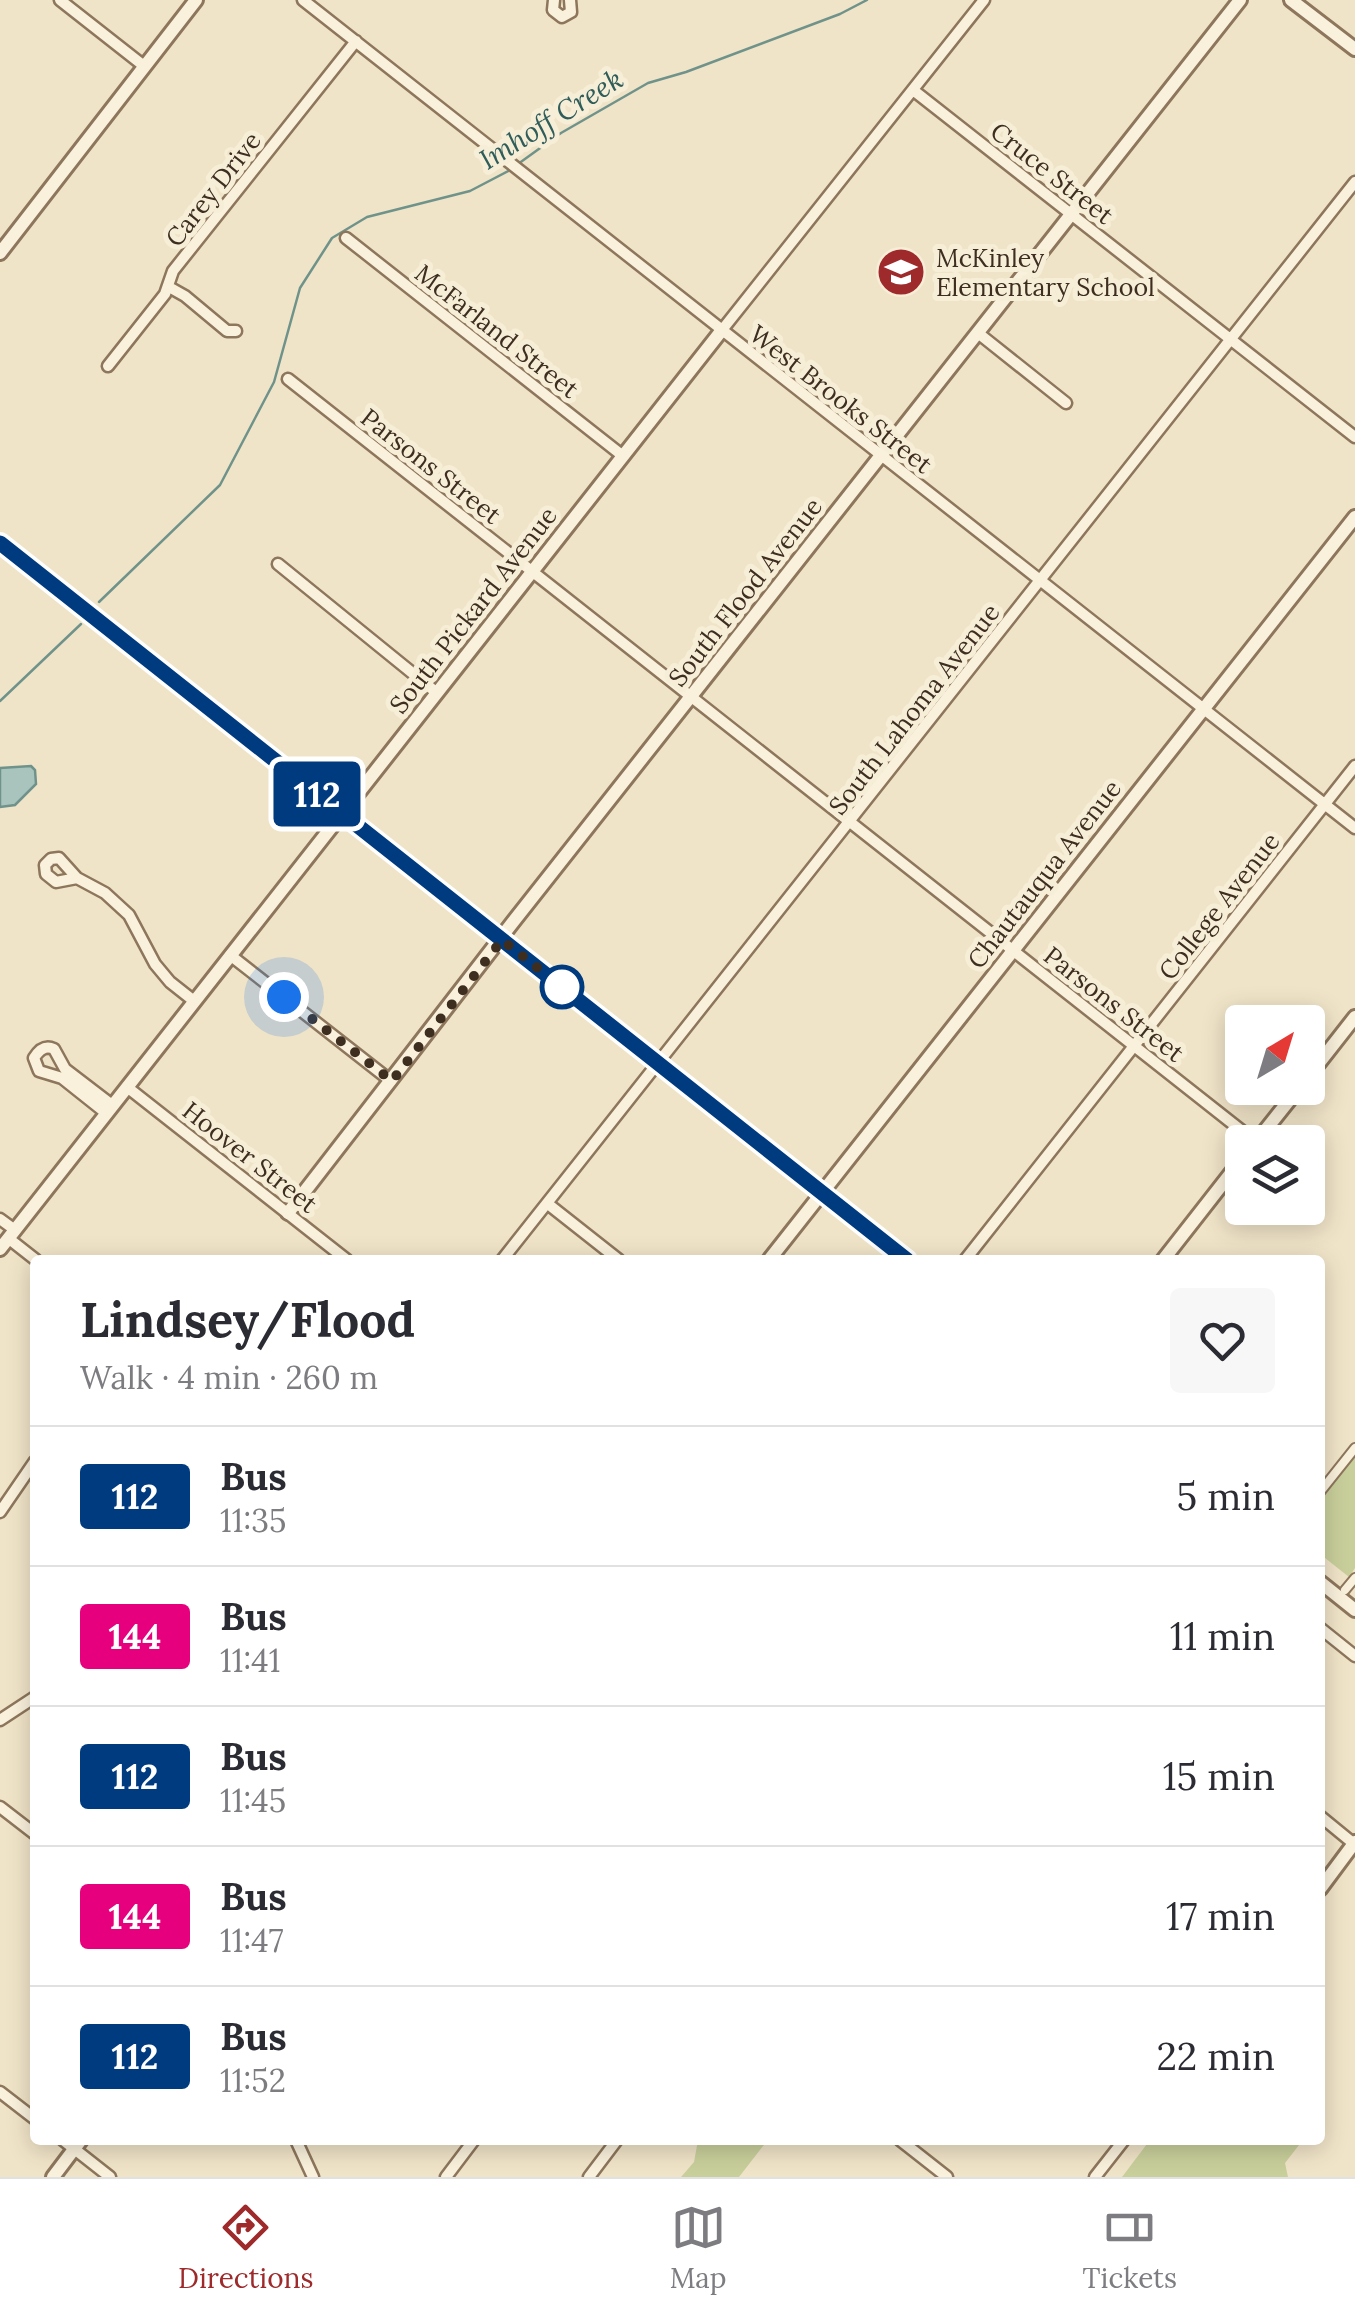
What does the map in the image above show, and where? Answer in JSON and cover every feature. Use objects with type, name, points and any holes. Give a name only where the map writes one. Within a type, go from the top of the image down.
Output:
[{"type":"street","points":[[60,0],[144,66]]},
{"type":"street","points":[[0,252],[196,0]]},
{"type":"street","name":"West Brooks Street","points":[[303,0],[1355,828]]},
{"type":"street","points":[[554,0],[552,10],[562,17],[571,12],[570,0]]},
{"type":"street","name":"South Pickard Avenue","points":[[8,1239],[984,0]]},
{"type":"street","name":"South Flood Avenue","points":[[288,1213],[1240,0]]},
{"type":"street","points":[[1291,0],[1355,50]]},
{"type":"street","name":"Carey Drive","points":[[108,366],[168,287],[174,271],[356,41]]},
{"type":"street","name":"Cruce Street","points":[[913,90],[1355,437]]},
{"type":"street","name":"South Lahoma Avenue","points":[[506,1255],[1355,182]]},
{"type":"street","name":"McFarland Street","points":[[346,238],[623,456]]},
{"type":"street","points":[[168,287],[227,331],[236,331]]},
{"type":"street","points":[[978,333],[1066,403]]},
{"type":"street","name":"Parsons Street","points":[[288,380],[1235,1125]]},
{"type":"street","name":"Chautauqua Avenue","points":[[772,1255],[1355,517]]},
{"type":"street","points":[[0,543],[901,1255]]},
{"type":"street","points":[[278,564],[437,692]]},
{"type":"street","name":"College Avenue","points":[[969,1255],[1355,766]]},
{"type":"street","points":[[77,878],[105,893],[129,915],[155,964],[194,1001]]},
{"type":"street","points":[[230,955],[392,1081]]},
{"type":"street","points":[[1325,1055],[1355,1016]]},
{"type":"street","points":[[54,1049],[66,1069],[109,1109],[62,1078],[39,1072],[34,1061],[38,1051],[54,1049]]},
{"type":"street","name":"Hoover Street","points":[[127,1087],[341,1255]]},
{"type":"street","points":[[1270,1125],[1285,1105]]},
{"type":"street","points":[[1167,1255],[1225,1181]]},
{"type":"street","points":[[548,1204],[613,1255]]},
{"type":"street","points":[[0,1219],[8,1239],[30,1256]]},
{"type":"street","points":[[1325,1486],[1355,1448]]},
{"type":"street","points":[[0,1512],[30,1468]]},
{"type":"street","points":[[1345,1590],[1355,1578]]},
{"type":"street","points":[[1325,1586],[1355,1610]]},
{"type":"street","points":[[1325,1632],[1355,1656]]},
{"type":"street","points":[[0,1720],[30,1701]]},
{"type":"street","points":[[0,1807],[30,1830]]},
{"type":"street","points":[[1325,1820],[1354,1843],[1325,1882]]},
{"type":"street","points":[[0,2092],[30,2114]]},
{"type":"street","points":[[54,2177],[72,2145]]},
{"type":"street","points":[[75,2145],[110,2177]]},
{"type":"street","points":[[298,2145],[313,2177]]},
{"type":"street","points":[[446,2177],[470,2145]]},
{"type":"street","points":[[588,2177],[614,2145]]},
{"type":"street","points":[[906,2145],[947,2177]]},
{"type":"street","points":[[1095,2177],[1120,2145]]},
{"type":"green space","points":[[1355,1455],[1355,1568],[1349,1577],[1325,1558],[1325,1494]]},
{"type":"green space","points":[[697,2145],[764,2145],[739,2177],[681,2177],[694,2162]]},
{"type":"green space","points":[[1146,2145],[1299,2145],[1285,2163],[1288,2177],[1122,2177]]},
{"type":"water","points":[[31,766],[36,784],[15,805],[0,807],[0,768]]},
{"type":"waterway","name":"Imhoff Creek","points":[[518,164],[561,133],[648,83],[840,14],[867,0]]},
{"type":"waterway","name":"Imhoff Creek","points":[[99,602],[220,485],[274,382],[300,288],[332,238],[367,217],[470,191],[512,169]]},
{"type":"waterway","name":"Imhoff Creek","points":[[0,701],[81,624]]},
{"type":"bus line","name":"112","points":[[0,543],[901,1255]]},
{"type":"place","name":"McKinley Elementary School","points":[[901,272]]},
{"type":"route","points":[[284,997],[392,1081],[502,940],[562,987]]}]
